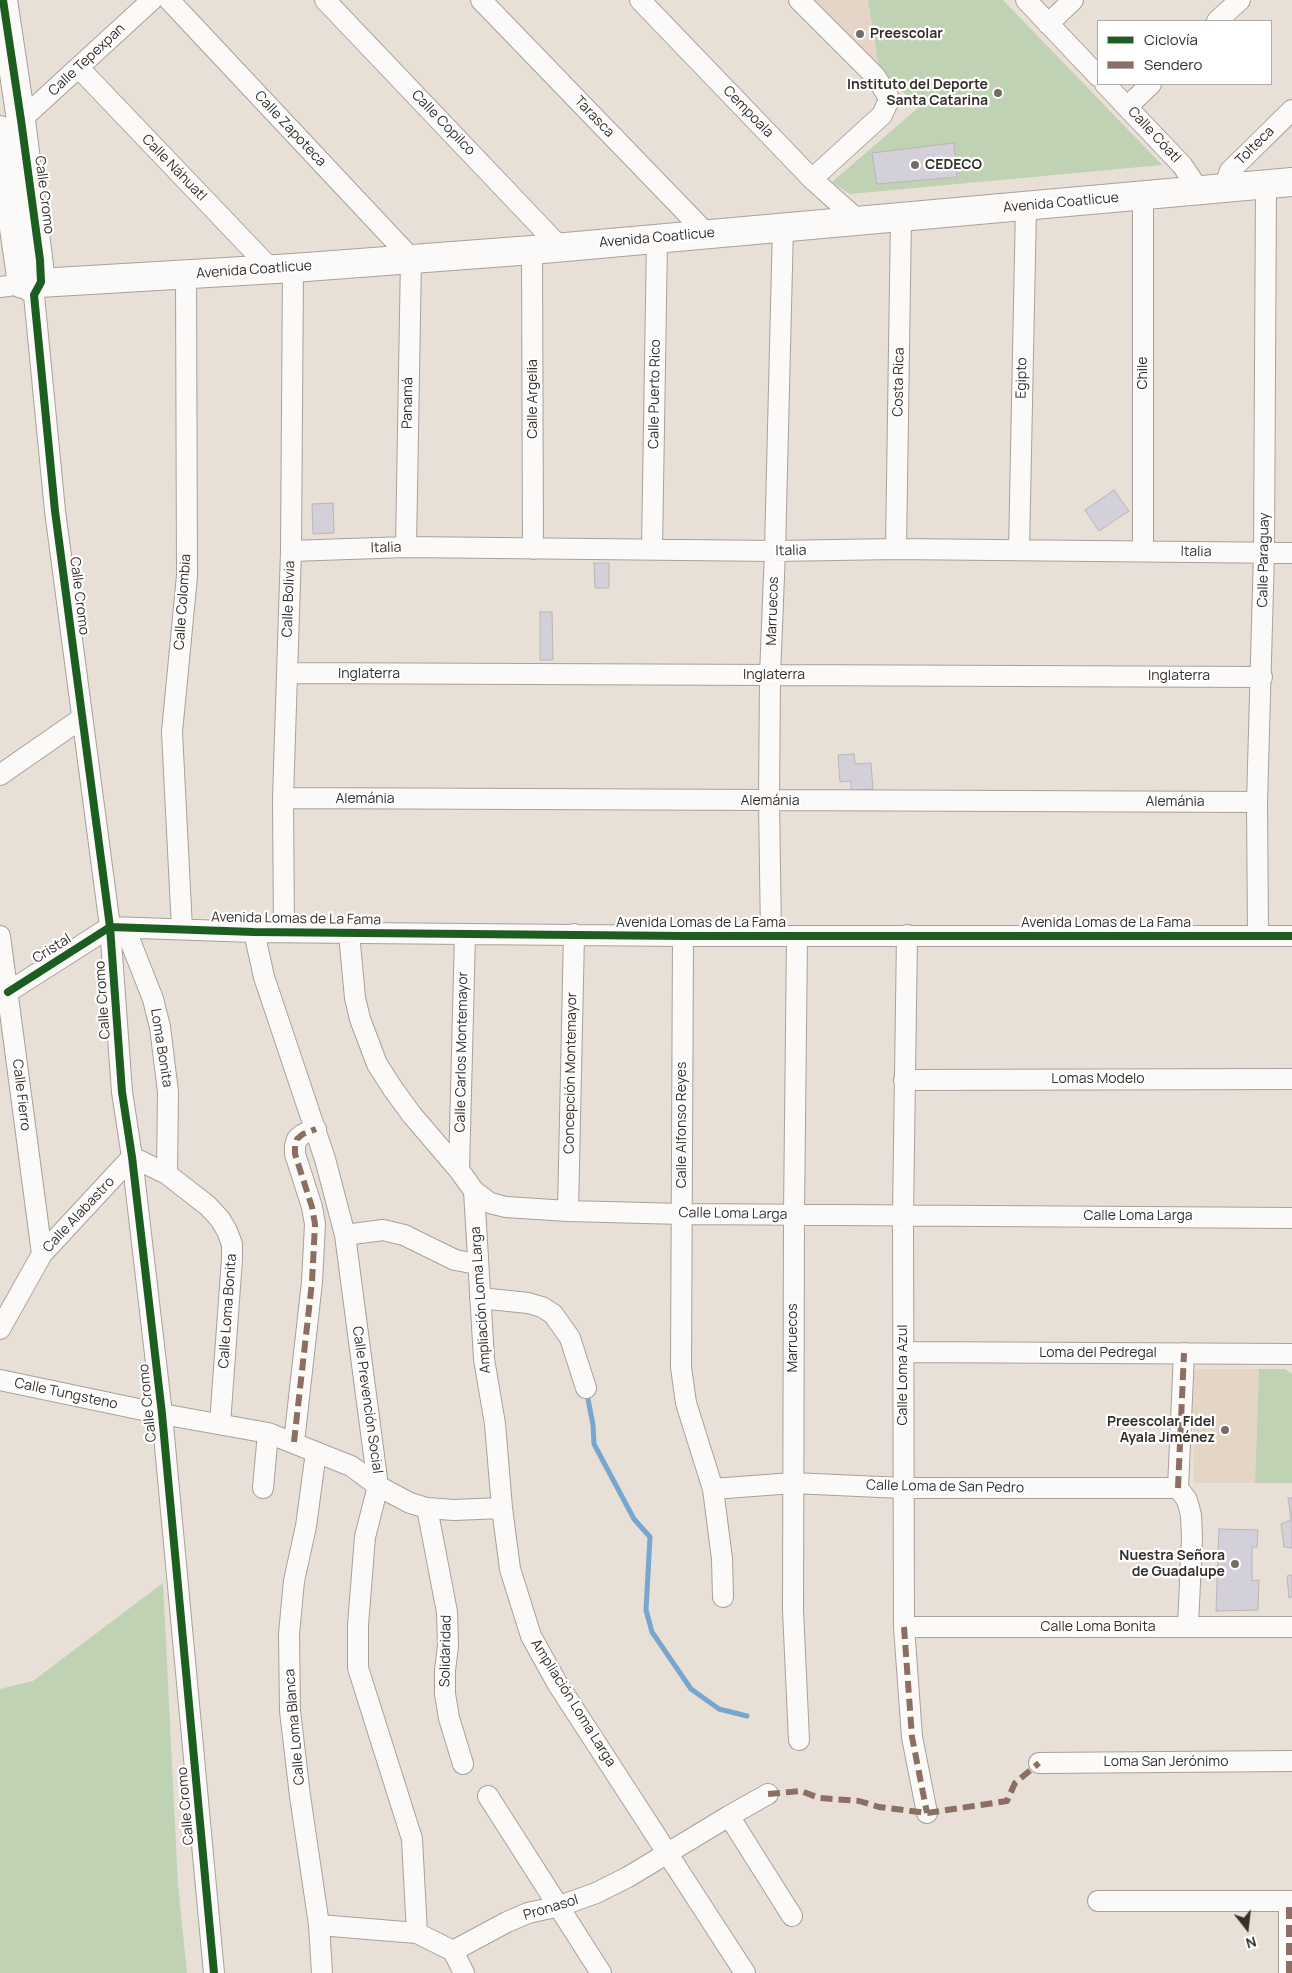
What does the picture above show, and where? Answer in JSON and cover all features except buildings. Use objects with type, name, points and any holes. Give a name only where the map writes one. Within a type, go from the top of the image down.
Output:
[{"type":"street","name":"Calle Cromo","points":[[3,0],[24,287],[82,718],[118,928],[122,1092],[132,1157],[162,1414],[214,1973]]},
{"type":"street","name":"Calle Tepexpan","points":[[11,125],[79,68],[152,0]]},
{"type":"street","name":"Calle Zapoteca","points":[[169,0],[411,258]]},
{"type":"street","name":"Calle Copilco","points":[[325,0],[560,247]]},
{"type":"street","name":"Tarasca","points":[[481,0],[707,234]]},
{"type":"street","name":"Cempoala","points":[[640,0],[812,179],[859,221]]},
{"type":"street","points":[[799,0],[875,76],[888,96],[888,102],[882,115],[812,179]]},
{"type":"street","points":[[1026,0],[1097,75]]},
{"type":"street","points":[[1048,24],[1072,0]]},
{"type":"street","points":[[1218,20],[1240,0]]},
{"type":"street","name":"Calle Náhuatl","points":[[79,68],[282,268]]},
{"type":"street","name":"Calle Cóatl","points":[[1106,85],[1182,165],[1211,188]]},
{"type":"street","points":[[1127,106],[1150,85]]},
{"type":"street","name":"Tolteca","points":[[1211,188],[1292,110]]},
{"type":"street","name":"Avenida Coatlicue","points":[[24,287],[532,250],[1279,183]]},
{"type":"street","name":"Calle Paraguay","points":[[1258,936],[1257,802],[1264,553],[1279,183]]},
{"type":"street","name":"Chile","points":[[1143,195],[1143,551]]},
{"type":"street","name":"Egipto","points":[[1019,550],[1026,206]]},
{"type":"street","name":"Costa Rica","points":[[896,549],[901,216]]},
{"type":"street","name":"Marruecos","points":[[771,936],[770,675],[783,226]]},
{"type":"street","name":"Calle Puerto Rico","points":[[652,549],[657,239]]},
{"type":"street","name":"Calle Argelia","points":[[532,250],[533,549]]},
{"type":"street","name":"Panamá","points":[[406,547],[411,258]]},
{"type":"street","name":"Calle Bolivia","points":[[282,268],[291,551],[284,798],[284,931]]},
{"type":"street","name":"Calle Colombia","points":[[182,929],[172,732],[187,576],[186,274]]},
{"type":"street","name":"Italia","points":[[291,551],[406,547],[775,551],[896,549],[1292,553]]},
{"type":"street","name":"Inglaterra","points":[[287,673],[1262,677]]},
{"type":"street","points":[[0,775],[82,718]]},
{"type":"street","name":"Alemánia","points":[[284,798],[1257,802]]},
{"type":"street","name":"Avenida Lomas de La Fama","points":[[118,928],[254,932],[684,936],[1292,936]]},
{"type":"street","name":"Cristal","points":[[8,992],[63,956],[118,928]]},
{"type":"street","name":"Loma Bonita","points":[[118,928],[153,999],[160,1027],[168,1092],[167,1174]]},
{"type":"street","name":"Calle Prevención Social","points":[[254,932],[264,977],[316,1129],[345,1235],[378,1486],[365,1537],[358,1625],[358,1668],[412,1839],[418,1933]]},
{"type":"street","name":"Calle Loma Larga","points":[[349,933],[355,998],[360,1019],[377,1064],[393,1090],[412,1115],[459,1170],[474,1191],[490,1202],[506,1207],[568,1211],[682,1214],[1292,1218]]},
{"type":"street","name":"Calle Carlos Montemayor","points":[[459,1170],[465,934]]},
{"type":"street","name":"Concepción Montemayor","points":[[568,1211],[574,934]]},
{"type":"street","name":"Calle Loma Azul","points":[[907,935],[902,1215],[904,1627],[912,1738],[927,1813]]},
{"type":"street","name":"Calle Fierro","points":[[0,936],[42,1254]]},
{"type":"street","name":"Calle Alfonso Reyes","points":[[684,936],[681,1366],[683,1386],[694,1433],[712,1489],[722,1559],[723,1597]]},
{"type":"street","name":"Marruecos","points":[[797,936],[793,1610],[799,1740]]},
{"type":"street","name":"Lomas Modelo","points":[[904,1080],[1292,1079]]},
{"type":"street","points":[[294,1442],[312,1282],[315,1224],[312,1207],[295,1154],[295,1146],[297,1139],[303,1134],[316,1129]]},
{"type":"street","name":"Calle Loma Bonita","points":[[132,1157],[167,1174],[208,1206],[220,1218],[228,1231],[232,1244],[220,1424]]},
{"type":"street","name":"Calle Alabastro","points":[[0,1329],[42,1254],[132,1157]]},
{"type":"street","name":"Ampliación Loma Larga","points":[[474,1191],[484,1359],[495,1424],[502,1508],[510,1569],[531,1636],[557,1683],[745,1973]]},
{"type":"street","points":[[345,1235],[383,1230],[404,1235],[455,1260],[478,1264]]},
{"type":"street","points":[[480,1298],[528,1303],[553,1314],[570,1338],[586,1388]]},
{"type":"street","name":"Loma del Pedregal","points":[[904,1352],[1292,1354]]},
{"type":"street","points":[[1184,1353],[1178,1488],[1187,1500],[1191,1515],[1192,1538],[1188,1626]]},
{"type":"street","name":"Calle Tungsteno","points":[[0,1380],[162,1414]]},
{"type":"street","points":[[162,1414],[268,1433],[294,1442],[350,1466],[378,1486],[410,1503],[427,1508],[454,1510],[502,1508]]},
{"type":"street","points":[[263,1488],[268,1433]]},
{"type":"street","name":"Calle Loma Blanca","points":[[316,1452],[306,1526],[294,1581],[289,1634],[290,1711],[300,1796],[319,1925],[322,1973]]},
{"type":"street","name":"Calle Loma de San Pedro","points":[[712,1489],[793,1483],[902,1488],[1178,1488]]},
{"type":"street","name":"Solidaridad","points":[[427,1508],[447,1612],[448,1646],[445,1694],[449,1718],[463,1764]]},
{"type":"street","name":"Calle Loma Bonita","points":[[904,1627],[1188,1626],[1292,1628]]},
{"type":"street","name":"Loma San Jerónimo","points":[[1039,1763],[1292,1761]]},
{"type":"street","name":"Pronasol","points":[[454,1951],[521,1916],[560,1906],[612,1885],[768,1794]]},
{"type":"street","points":[[488,1796],[601,1973]]},
{"type":"street","points":[[729,1816],[792,1916]]},
{"type":"street","points":[[1098,1902],[1291,1901],[1289,1973]]},
{"type":"street","points":[[319,1925],[418,1933],[454,1951],[464,1973]]},
{"type":"shaded area","name":"Preescolar","points":[[813,0],[868,0],[879,67]]},
{"type":"shaded area","name":"Preescolar Fidel Ayala Jiménez","points":[[1196,1369],[1259,1369],[1255,1483],[1194,1483],[1192,1376]]},
{"type":"green space","name":"Instituto del Deporte Santa Catarina","points":[[868,0],[1003,0],[1162,165],[850,194],[832,182],[918,108],[879,67]]},
{"type":"green space","points":[[1259,1369],[1285,1369],[1292,1374],[1292,1483],[1255,1483]]},
{"type":"green space","points":[[163,1583],[178,1885],[187,1973],[0,1973],[0,1689],[33,1681]]},
{"type":"waterway","points":[[588,1399],[593,1425],[594,1444],[634,1519],[650,1537],[646,1610],[652,1632],[691,1689],[719,1709],[747,1716]]},
{"type":"marked path","points":[[294,1442],[312,1282],[315,1224],[312,1207],[295,1154],[295,1146],[297,1139],[303,1134],[316,1129]]},
{"type":"marked path","points":[[1178,1488],[1184,1353]]},
{"type":"marked path","points":[[904,1627],[912,1737],[927,1813]]},
{"type":"marked path","points":[[768,1794],[801,1791],[819,1798],[859,1801],[879,1807],[927,1813],[1007,1801],[1015,1783],[1039,1763]]},
{"type":"marked path","points":[[1289,1901],[1289,1973]]},
{"type":"cycle path","points":[[3,0],[40,260],[41,282],[34,295],[55,511],[110,927],[122,1092],[132,1157],[162,1414],[214,1973]]},
{"type":"cycle path","points":[[8,992],[110,927],[254,932],[683,936],[1292,936]]},
{"type":"place","name":"Preescolar","points":[[860,34]]},
{"type":"place","name":"Instituto del Deporte Santa Catarina","points":[[998,93]]},
{"type":"place","name":"CEDECO","points":[[915,165]]},
{"type":"place","name":"Preescolar Fidel Ayala Jiménez","points":[[1225,1430]]},
{"type":"place","name":"Nuestra Señora de Guadalupe","points":[[1235,1564]]}]
